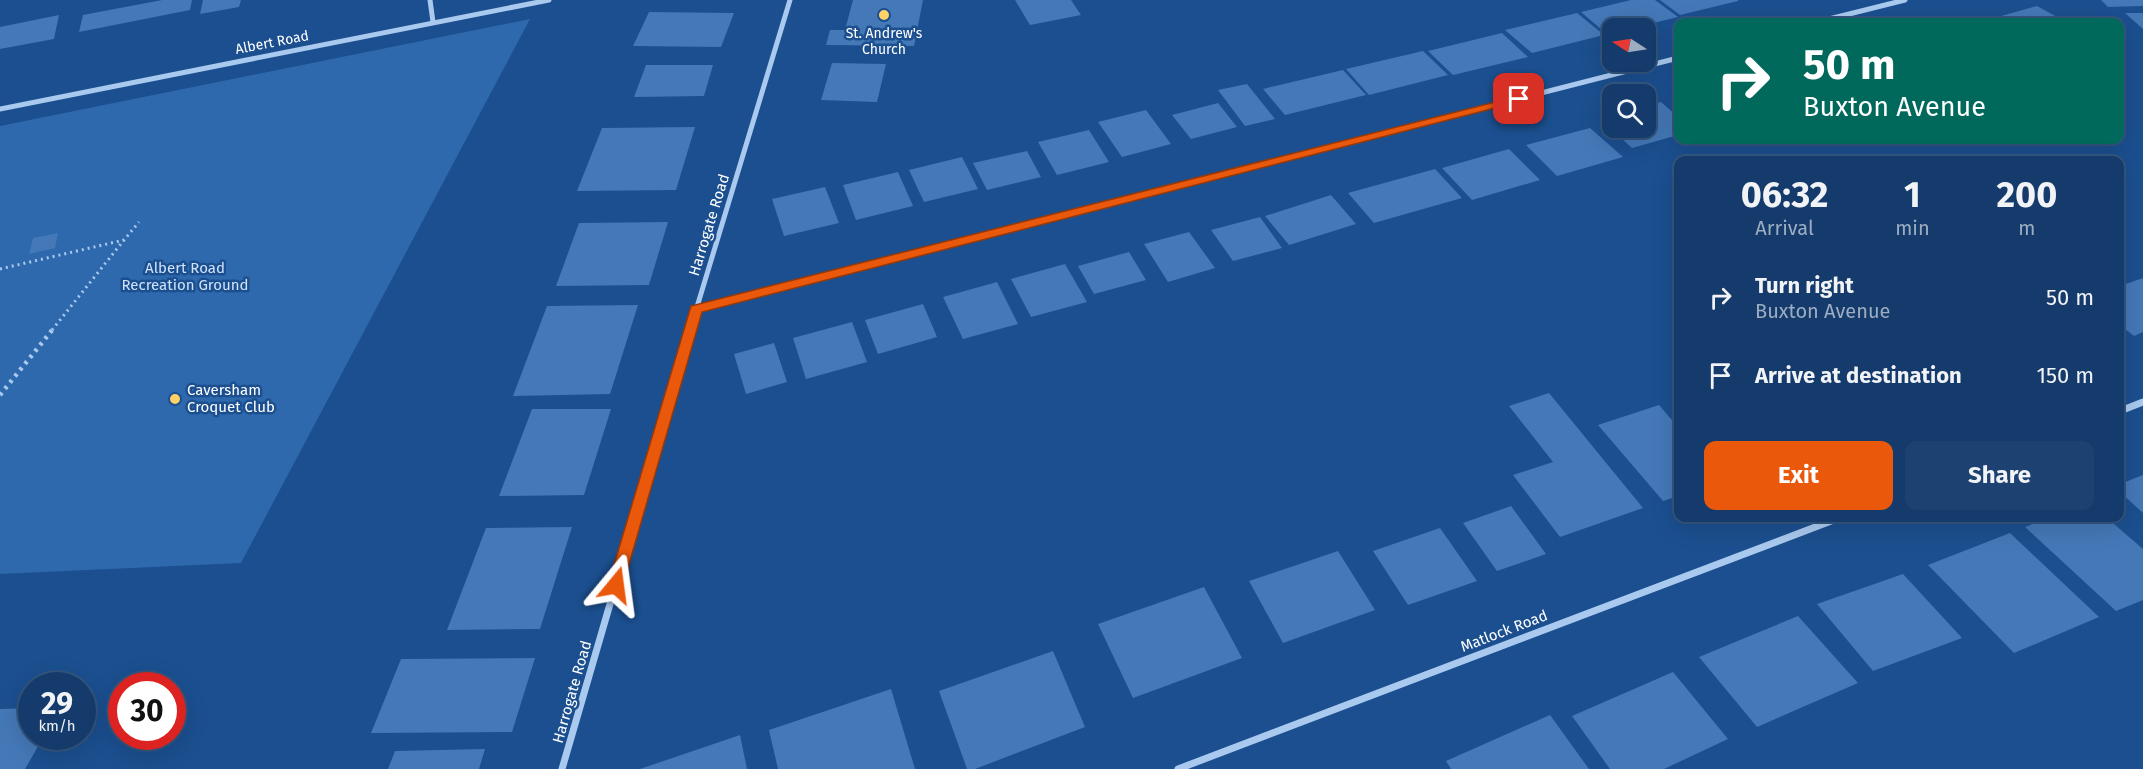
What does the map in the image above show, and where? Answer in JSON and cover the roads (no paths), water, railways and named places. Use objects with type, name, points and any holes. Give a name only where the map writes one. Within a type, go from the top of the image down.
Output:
[{"type":"street","points":[[430,0],[433,22]]},
{"type":"street","name":"Albert Road","points":[[0,110],[549,0]]},
{"type":"street","name":"Harrogate Road","points":[[562,769],[696,309],[790,0]]},
{"type":"street","points":[[1833,18],[1905,0]]},
{"type":"street","points":[[696,309],[1674,59]]},
{"type":"street","points":[[2124,409],[2143,402]]},
{"type":"street","name":"Matlock Road","points":[[1178,769],[1828,522]]},
{"type":"place","name":"St. Andrew's Church","points":[[884,15]]},
{"type":"place","name":"Caversham Croquet Club","points":[[175,399]]},
{"type":"park label","name":"Albert Road Recreation Ground","points":[[185,276]]}]
